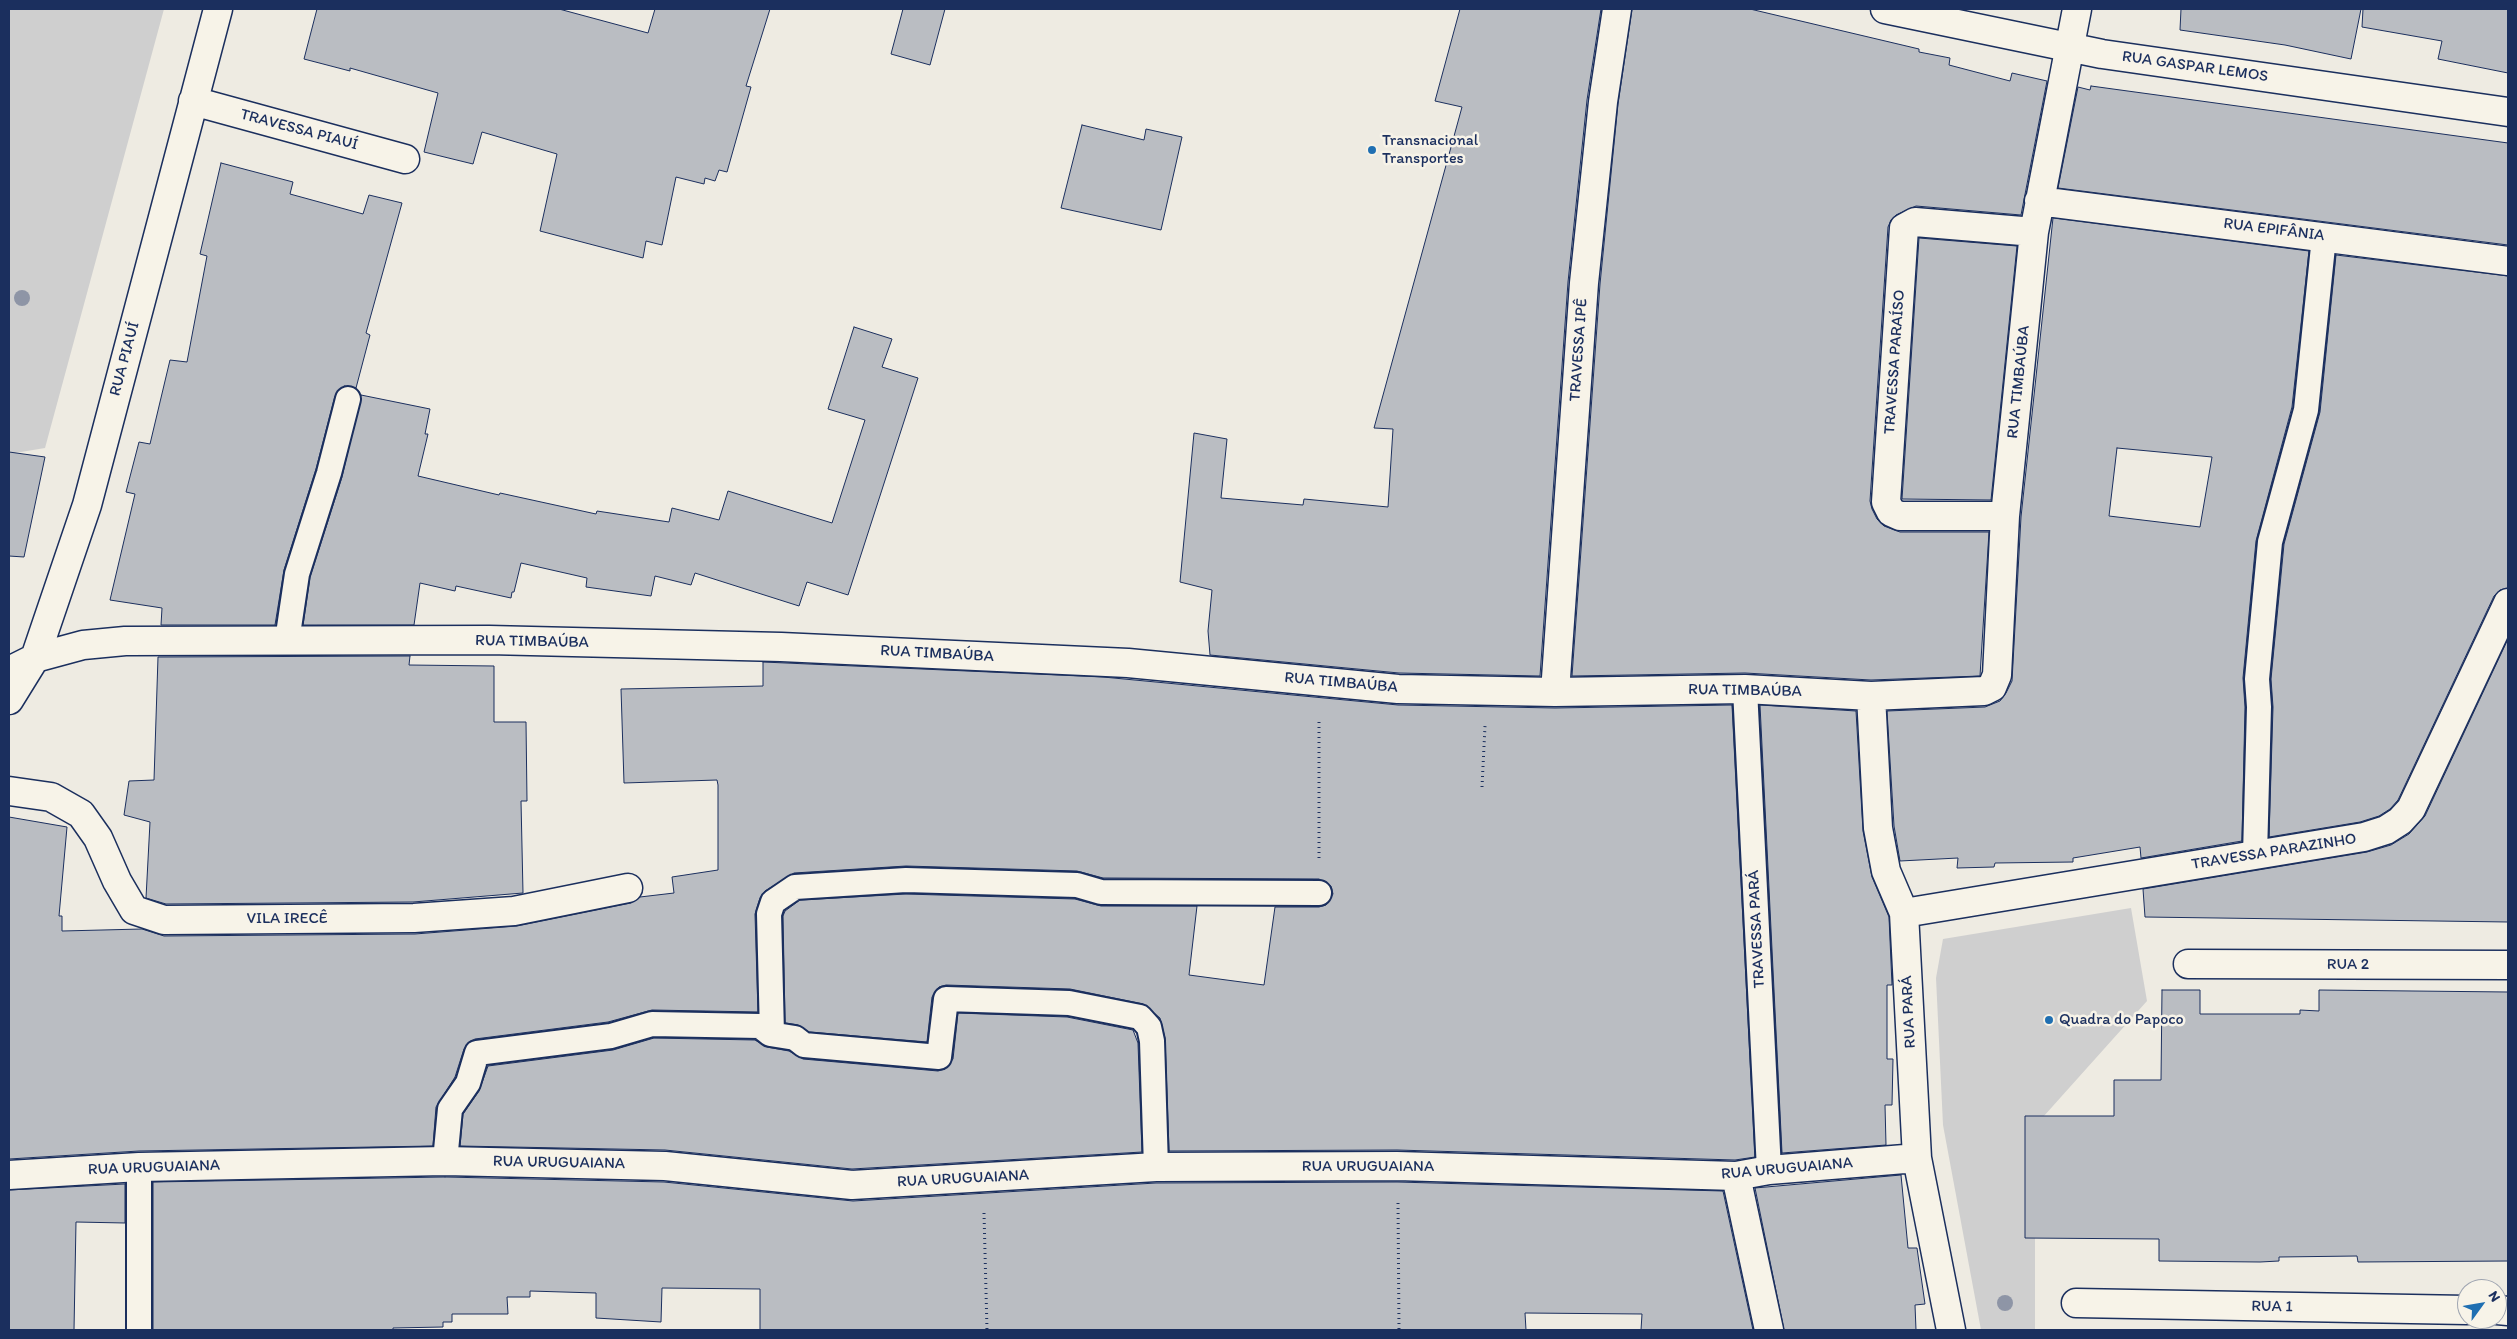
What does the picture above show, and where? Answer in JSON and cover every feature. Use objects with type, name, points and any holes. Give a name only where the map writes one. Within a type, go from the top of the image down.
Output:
[{"type":"street","name":"RUA PIAUÍ","points":[[9,700],[35,658],[87,505],[218,9]]},
{"type":"street","name":"TRAVESSA IPÊ","points":[[1556,692],[1584,283],[1603,102],[1617,9]]},
{"type":"street","name":"RUA GASPAR LEMOS","points":[[1885,9],[2069,48],[2508,112]]},
{"type":"street","name":"RUA TIMBAÚBA","points":[[9,671],[35,658],[83,645],[125,641],[489,640],[781,647],[1128,663],[1398,689],[1556,692],[1745,688],[1871,696],[1984,691],[1992,687],[1997,675],[2006,516],[2034,232],[2077,9]]},
{"type":"street","name":"TRAVESSA PIAUÍ","points":[[193,101],[405,159]]},
{"type":"street","name":"RUA EPIFÂNIA","points":[[2039,201],[2508,261]]},
{"type":"street","name":"TRAVESSA PARAÍSO","points":[[2006,516],[1900,516],[1890,512],[1886,502],[1904,228],[1915,222],[2034,232]]},
{"type":"street","name":"TRAVESSA PARAZINHO","points":[[1904,913],[2364,837],[2386,830],[2400,820],[2411,808],[2508,603]]},
{"type":"street","name":"RUA PARÁ","points":[[1871,696],[1878,828],[1886,871],[1904,913],[1917,1158],[1951,1330]]},
{"type":"street","name":"VILA IRECÊ","points":[[9,791],[51,798],[81,814],[98,838],[117,881],[134,910],[164,920],[414,918],[514,911],[628,888]]},
{"type":"street","name":"RUA 2","points":[[2188,964],[2508,965]]},
{"type":"street","name":"RUA URUGUAIANA","points":[[9,1174],[139,1167],[445,1161],[665,1166],[852,1185],[1156,1167],[1397,1166],[1736,1176],[1769,1170],[1917,1158]]},
{"type":"street","points":[[1736,1176],[1769,1330]]},
{"type":"street","name":"RUA 1","points":[[2076,1303],[2457,1310]]},
{"type":"lane","points":[[2255,855],[2260,707],[2257,679],[2270,542],[2306,410],[2324,236]]},
{"type":"lane","points":[[288,641],[297,574],[329,473],[348,399]]},
{"type":"lane","name":"TRAVESSA PARÁ","points":[[1745,688],[1769,1170]]},
{"type":"lane","points":[[772,1034],[770,914],[773,902],[795,887],[906,880],[1077,885],[1101,892],[1319,893]]},
{"type":"lane","points":[[445,1161],[450,1109],[464,1091],[477,1053],[610,1036],[652,1024],[760,1026],[772,1034],[795,1038],[804,1045],[939,1057],[946,999],[1069,1003],[1140,1018],[1149,1027],[1152,1041],[1156,1167]]},
{"type":"lane","points":[[139,1167],[139,1330]]},
{"type":"path","points":[[1319,682],[1319,893]]},
{"type":"path","points":[[1482,786],[1486,691]]},
{"type":"path","points":[[1397,1166],[1399,1330]]},
{"type":"path","points":[[984,1178],[987,1330]]},
{"type":"shaded area","points":[[9,9],[164,9],[45,448],[9,454]]},
{"type":"shaded area","points":[[2131,908],[2147,1001],[2035,1126],[2035,1330],[1981,1330],[1943,1125],[1936,978],[1943,939]]},
{"type":"building","points":[[317,9],[559,9],[648,33],[655,9],[770,9],[746,86],[751,87],[727,172],[719,170],[715,181],[705,178],[704,184],[676,177],[662,245],[646,241],[643,258],[540,231],[557,154],[482,132],[473,164],[424,152],[438,93],[350,68],[350,71],[304,59]]},
{"type":"building","points":[[903,9],[945,9],[930,65],[891,54]]},
{"type":"building","points":[[1460,9],[1601,9],[1587,100],[1568,282],[1540,676],[1399,673],[1210,655],[1208,631],[1212,590],[1180,582],[1194,433],[1227,439],[1221,498],[1303,505],[1304,499],[1388,507],[1393,429],[1374,428],[1462,107],[1435,101]]},
{"type":"building","points":[[1632,9],[1750,9],[1919,49],[1919,52],[1950,58],[1949,65],[2010,81],[2012,73],[2047,81],[2021,215],[1916,206],[1896,215],[1888,227],[1870,501],[1877,519],[1884,526],[1900,532],[1989,532],[1980,676],[1871,680],[1745,673],[1572,676],[1600,284],[1618,104]]},
{"type":"building","points":[[2181,9],[2361,9],[2351,59],[2285,45],[2180,30]]},
{"type":"building","points":[[2363,9],[2508,9],[2508,73],[2438,59],[2442,41],[2362,27]]},
{"type":"building","points":[[2091,86],[2508,143],[2508,245],[2058,188],[2078,87],[2090,90]]},
{"type":"building","points":[[1082,125],[1144,140],[1146,129],[1182,137],[1161,230],[1061,208]]},
{"type":"building","points":[[221,163],[293,182],[290,194],[363,214],[369,195],[402,203],[366,333],[370,335],[356,388],[344,386],[335,396],[316,469],[284,570],[275,625],[161,625],[162,608],[110,600],[135,494],[126,492],[139,442],[150,444],[170,360],[187,362],[207,256],[200,254]]},
{"type":"building","points":[[2053,218],[2309,251],[2292,407],[2256,541],[2243,678],[2245,707],[2242,841],[2141,858],[2140,847],[2073,858],[2073,862],[1995,863],[1994,867],[1957,868],[1958,858],[1900,861],[1894,826],[1887,711],[1985,707],[2000,701],[2006,693],[2012,681],[2021,517]],"holes":[[[2117,448],[2212,457],[2200,527],[2109,516]]]},
{"type":"building","points":[[1919,238],[2017,246],[1991,500],[1902,499]]},
{"type":"building","points":[[2336,255],[2508,276],[2508,588],[2500,590],[2494,596],[2398,800],[2390,809],[2379,816],[2360,822],[2269,837],[2273,707],[2271,679],[2284,544],[2320,412]]},
{"type":"building","points":[[854,327],[892,339],[882,367],[918,378],[848,595],[807,582],[799,606],[695,573],[691,585],[655,576],[651,596],[586,587],[587,578],[521,563],[511,598],[456,586],[455,591],[420,583],[414,625],[303,625],[310,577],[342,477],[361,395],[430,409],[425,434],[428,434],[418,476],[499,495],[500,493],[596,514],[597,511],[669,522],[672,508],[719,520],[728,491],[832,523],[865,420],[828,409]]},
{"type":"building","points":[[9,452],[45,457],[24,557],[9,556]]},
{"type":"building","points":[[2508,639],[2508,922],[2145,917],[2143,889],[2367,852],[2391,845],[2409,834],[2425,816]]},
{"type":"building","points":[[410,656],[409,665],[494,666],[494,722],[526,722],[527,801],[521,801],[523,893],[413,902],[166,904],[146,898],[150,822],[124,815],[129,781],[154,780],[158,657]]},
{"type":"building","points":[[763,662],[1103,677],[1398,705],[1555,708],[1732,705],[1755,1157],[1735,1160],[1397,1150],[1169,1151],[1165,1038],[1160,1018],[1143,1004],[1070,989],[946,985],[939,987],[932,997],[927,1042],[809,1032],[798,1025],[785,1023],[783,916],[785,911],[800,900],[906,894],[1075,899],[1101,906],[1197,906],[1189,975],[1264,985],[1275,907],[1319,907],[1326,905],[1333,894],[1331,886],[1319,879],[1103,878],[1077,871],[906,866],[794,873],[765,891],[760,898],[755,914],[758,1012],[652,1010],[608,1022],[475,1039],[469,1042],[464,1049],[455,1077],[436,1107],[433,1146],[139,1151],[9,1159],[9,817],[67,827],[59,916],[62,916],[62,931],[142,929],[164,936],[415,934],[517,926],[631,903],[640,897],[674,893],[672,877],[718,870],[718,785],[717,780],[624,783],[621,689],[763,686]]},
{"type":"building","points":[[1760,705],[1856,711],[1863,831],[1872,877],[1889,917],[1892,985],[1887,985],[1887,1059],[1893,1059],[1892,1105],[1885,1105],[1886,1145],[1782,1153]]},
{"type":"building","points":[[2162,990],[2200,990],[2200,1014],[2300,1014],[2300,1010],[2319,1011],[2319,990],[2508,992],[2508,1261],[2358,1262],[2357,1256],[2279,1257],[2279,1261],[2260,1262],[2159,1261],[2159,1239],[2025,1238],[2025,1116],[2114,1116],[2114,1080],[2161,1080]]},
{"type":"building","points":[[958,1013],[1067,1017],[1133,1030],[1138,1043],[1142,1152],[852,1169],[665,1150],[460,1146],[463,1114],[479,1091],[488,1066],[613,1050],[654,1038],[755,1040],[767,1047],[789,1051],[803,1059],[938,1071],[945,1069],[953,1059]]},
{"type":"building","points":[[1901,1175],[1908,1248],[1917,1248],[1925,1304],[1915,1305],[1916,1330],[1784,1330],[1755,1188]]},
{"type":"building","points":[[445,1177],[664,1182],[853,1201],[1156,1183],[1397,1182],[1723,1191],[1753,1330],[1641,1330],[1642,1314],[1525,1313],[1526,1330],[760,1330],[760,1289],[662,1288],[661,1322],[596,1318],[596,1293],[530,1291],[530,1297],[507,1297],[508,1314],[452,1314],[452,1322],[443,1322],[443,1327],[393,1328],[393,1330],[153,1330],[153,1182]]},
{"type":"building","points":[[125,1184],[125,1223],[76,1222],[74,1330],[9,1330],[9,1190]]},
{"type":"place","name":"Transnacional Transportes","points":[[1372,150]]},
{"type":"place","name":"Quadra do Papoco","points":[[2049,1020]]}]
